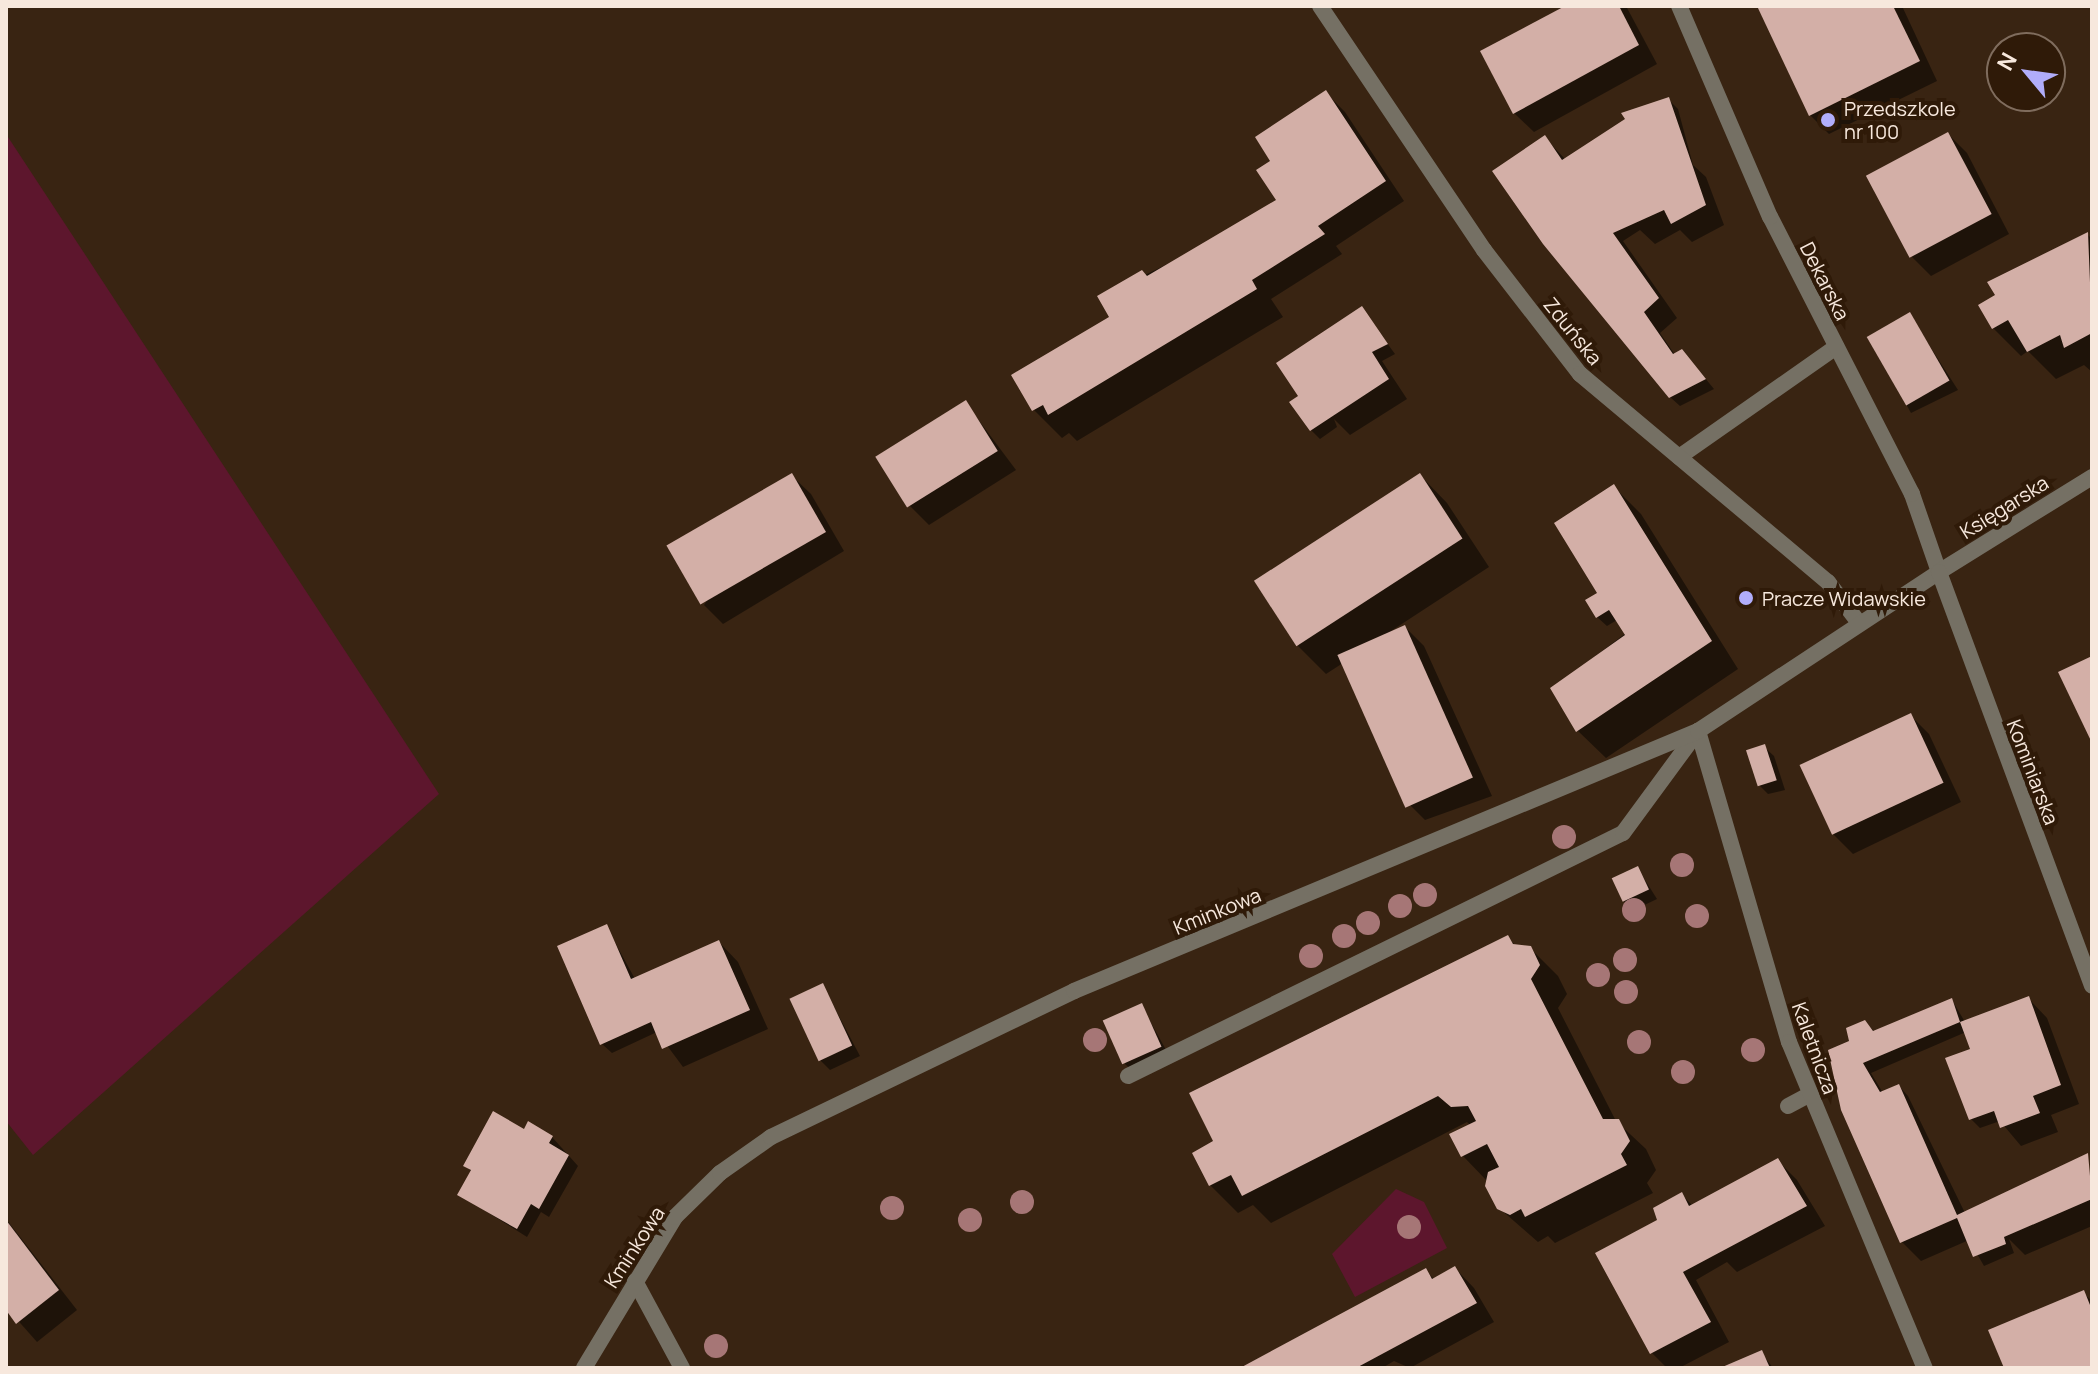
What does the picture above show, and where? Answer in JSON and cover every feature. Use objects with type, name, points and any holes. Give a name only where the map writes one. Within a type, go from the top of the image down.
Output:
[{"type":"street","name":"Zduńska","points":[[1320,6],[1484,250],[1580,374],[1828,582],[1859,623]]},
{"type":"street","name":"Dekarska","points":[[1679,6],[1770,217],[1912,494],[1939,572]]},
{"type":"street","points":[[1679,457],[1836,347]]},
{"type":"street","name":"Księgarska","points":[[1939,572],[2092,477]]},
{"type":"street","name":"Kminkowa","points":[[584,1368],[675,1217],[720,1173],[771,1137],[1074,991],[1698,731],[1939,572]]},
{"type":"street","name":"Kominiarska","points":[[1939,572],[2092,986]]},
{"type":"street","points":[[1128,1076],[1623,833],[1698,731]]},
{"type":"street","name":"Kaletnicza","points":[[1698,731],[1789,1042],[1925,1368]]},
{"type":"street","points":[[1788,1106],[1811,1094]]},
{"type":"street","points":[[635,1281],[682,1368]]},
{"type":"shaded area","points":[[6,134],[439,794],[33,1155],[6,1121]]},
{"type":"shaded area","points":[[1396,1189],[1424,1202],[1447,1248],[1355,1297],[1332,1254]]},
{"type":"building","points":[[1565,6],[1619,6],[1639,45],[1513,114],[1480,51]]},
{"type":"building","points":[[1757,6],[1893,6],[1920,61],[1809,116]]},
{"type":"building","points":[[1326,90],[1386,181],[1318,226],[1325,234],[1252,280],[1257,289],[1048,415],[1043,405],[1032,411],[1011,375],[1109,317],[1097,296],[1142,270],[1147,276],[1276,200],[1256,170],[1270,161],[1255,137]]},
{"type":"building","points":[[1669,97],[1706,205],[1671,224],[1664,210],[1613,233],[1659,298],[1644,312],[1673,354],[1682,349],[1706,379],[1669,398],[1543,244],[1492,171],[1545,135],[1562,160],[1625,119],[1621,113]]},
{"type":"building","points":[[1948,132],[1992,214],[1910,258],[1866,176]]},
{"type":"building","points":[[2088,232],[2092,333],[2064,348],[2060,335],[2027,352],[2008,320],[1992,329],[1978,305],[1995,295],[1987,282]]},
{"type":"building","points":[[1362,306],[1388,344],[1372,352],[1389,379],[1310,431],[1289,402],[1298,396],[1276,363]]},
{"type":"building","points":[[1910,312],[1950,380],[1906,405],[1867,337]]},
{"type":"building","points":[[966,400],[998,451],[907,508],[875,457]]},
{"type":"building","points":[[792,473],[826,532],[700,604],[666,546]]},
{"type":"building","points":[[1420,473],[1462,538],[1296,646],[1254,581]]},
{"type":"building","points":[[1614,484],[1712,641],[1576,732],[1550,688],[1625,635],[1609,610],[1596,618],[1585,600],[1597,593],[1554,523]]},
{"type":"building","points":[[1405,625],[1473,778],[1405,808],[1337,655]]},
{"type":"building","points":[[2092,656],[2092,743],[2058,672]]},
{"type":"building","points":[[1911,713],[1944,783],[1832,835],[1800,765]]},
{"type":"building","points":[[1765,744],[1777,780],[1758,786],[1746,750]]},
{"type":"building","points":[[1638,866],[1649,890],[1623,902],[1612,878]]},
{"type":"building","points":[[607,924],[631,979],[719,940],[750,1010],[662,1049],[651,1022],[600,1045],[557,946]]},
{"type":"building","points":[[1508,935],[1513,944],[1531,946],[1540,965],[1531,979],[1603,1119],[1619,1119],[1630,1141],[1621,1154],[1627,1165],[1525,1217],[1521,1209],[1510,1215],[1497,1209],[1485,1186],[1488,1172],[1499,1167],[1487,1144],[1461,1157],[1449,1134],[1476,1121],[1468,1106],[1451,1107],[1438,1096],[1242,1196],[1231,1175],[1209,1186],[1192,1153],[1213,1141],[1189,1093]]},
{"type":"building","points":[[823,983],[852,1046],[819,1061],[789,999]]},
{"type":"building","points":[[2029,996],[2061,1085],[2033,1096],[2040,1113],[2000,1128],[1994,1111],[1969,1120],[1945,1058],[1970,1049],[1960,1022]]},
{"type":"building","points":[[1952,998],[1960,1022],[1863,1063],[1880,1092],[1899,1084],[1957,1215],[2088,1153],[2092,1199],[2004,1237],[2006,1244],[1973,1257],[1957,1218],[1900,1243],[1841,1110],[1828,1050],[1849,1041],[1846,1028],[1865,1020],[1873,1031]]},
{"type":"building","points":[[1142,1003],[1162,1047],[1122,1064],[1103,1020]]},
{"type":"building","points":[[493,1111],[524,1129],[528,1121],[553,1136],[549,1143],[569,1155],[539,1209],[531,1204],[517,1229],[457,1195],[471,1170],[463,1166]]},
{"type":"building","points":[[1778,1158],[1807,1206],[1683,1272],[1711,1322],[1650,1354],[1595,1253],[1657,1220],[1653,1208],[1682,1192],[1689,1206]]},
{"type":"building","points":[[6,1220],[59,1290],[16,1324],[6,1310]]},
{"type":"building","points":[[1455,1266],[1477,1303],[1356,1368],[1240,1368],[1426,1268],[1432,1279]]},
{"type":"building","points":[[2084,1290],[2092,1310],[2092,1367],[2004,1368],[1988,1330]]},
{"type":"building","points":[[1762,1350],[1770,1368],[1720,1368]]},
{"type":"place","name":"Przedszkole nr 100","points":[[1828,120]]},
{"type":"place","name":"Pracze Widawskie","points":[[1746,598]]}]
